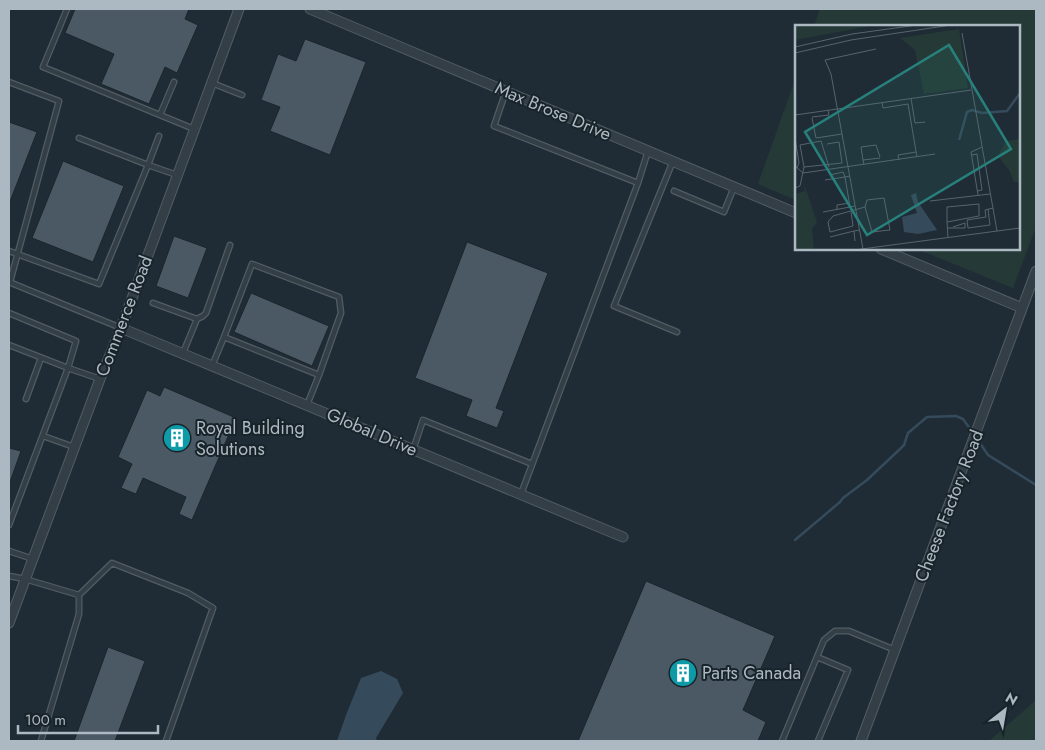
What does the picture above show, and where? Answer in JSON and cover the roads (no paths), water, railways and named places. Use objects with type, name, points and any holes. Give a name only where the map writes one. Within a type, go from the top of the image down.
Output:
[{"type":"street","name":"Commerce Road","points":[[9,623],[239,9]]},
{"type":"street","name":"Max Brose Drive","points":[[310,9],[795,213]]},
{"type":"street","points":[[883,250],[1022,308]]},
{"type":"street","name":"Cheese Factory Road","points":[[861,741],[1036,271]]},
{"type":"street","name":"Global Drive","points":[[121,328],[623,537]]},
{"type":"lane","points":[[67,9],[43,68],[194,129]]},
{"type":"lane","points":[[9,82],[59,101],[9,282],[121,328]]},
{"type":"lane","points":[[160,115],[174,82]]},
{"type":"lane","points":[[212,83],[242,95]]},
{"type":"lane","points":[[506,91],[494,126],[638,183]]},
{"type":"lane","points":[[9,251],[99,284],[159,136]]},
{"type":"lane","points":[[79,138],[177,175]]},
{"type":"lane","points":[[520,494],[638,183],[648,151]]},
{"type":"lane","points":[[673,162],[614,306],[677,332]]},
{"type":"lane","points":[[674,191],[724,212],[734,187]]},
{"type":"lane","points":[[184,353],[197,319],[206,313],[230,245]]},
{"type":"lane","points":[[212,366],[252,264],[339,297],[341,313],[308,405]]},
{"type":"lane","points":[[153,303],[197,319]]},
{"type":"lane","points":[[9,314],[76,341],[43,436],[9,523]]},
{"type":"lane","points":[[224,337],[319,374]]},
{"type":"lane","points":[[9,345],[100,379]]},
{"type":"lane","points":[[26,399],[41,358]]},
{"type":"lane","points":[[413,450],[423,420],[532,464]]},
{"type":"lane","points":[[43,436],[75,447]]},
{"type":"lane","points":[[9,551],[33,559]]},
{"type":"lane","points":[[41,741],[79,614],[79,595],[112,563],[188,593],[213,608],[166,741]]},
{"type":"lane","points":[[9,576],[79,595]]},
{"type":"lane","points":[[782,741],[824,640],[835,631],[849,631],[895,650]]},
{"type":"lane","points":[[817,657],[848,670],[818,741]]},
{"type":"water","points":[[381,671],[397,679],[403,693],[376,738],[377,741],[337,741],[361,678]]},
{"type":"waterway","points":[[795,540],[843,498],[867,480],[904,445],[908,433],[927,417],[956,416],[963,419],[973,433]]},
{"type":"waterway","points":[[976,437],[988,455],[1036,485]]},
{"type":"place","name":"Royal Building Solutions","points":[[177,438]]},
{"type":"place","name":"Parts Canada","points":[[683,673]]}]
